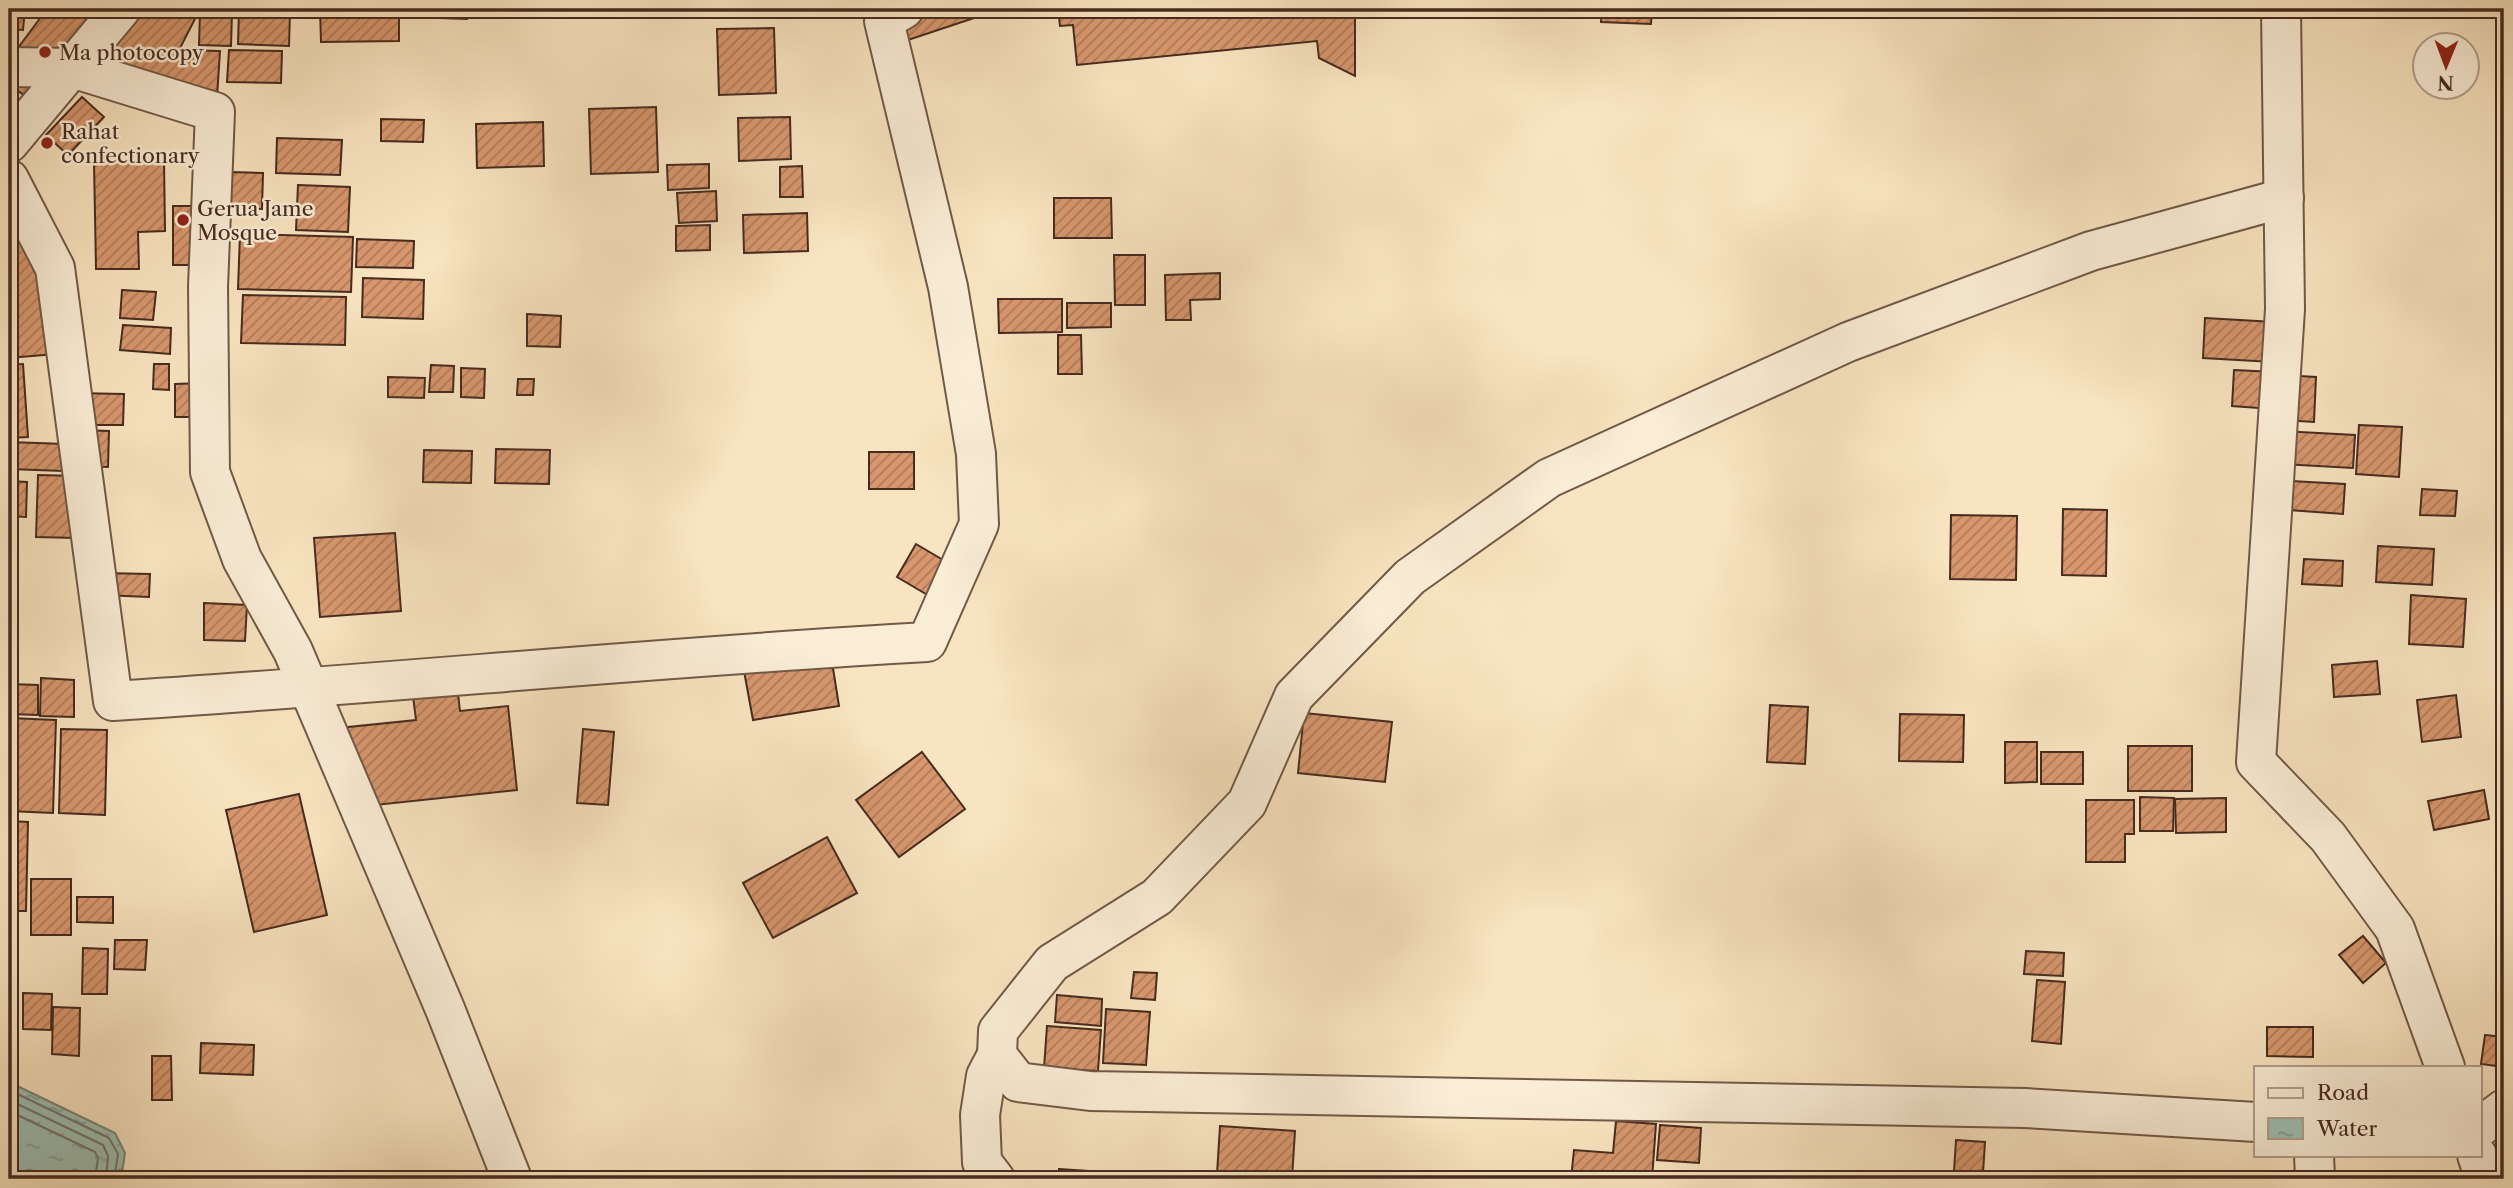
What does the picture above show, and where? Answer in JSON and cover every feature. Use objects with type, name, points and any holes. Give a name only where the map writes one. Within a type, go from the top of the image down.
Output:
[{"type":"street","points":[[9,143],[121,9]]},
{"type":"street","points":[[9,179],[55,268],[113,701],[308,689],[754,652],[927,642],[979,524],[976,454],[948,287],[884,22],[904,9]]},
{"type":"street","points":[[2281,9],[2285,309],[2256,762],[2328,837],[2395,929],[2445,1066]]},
{"type":"street","points":[[9,67],[72,68],[215,111],[208,287],[210,472],[242,559],[293,652],[445,1009],[512,1179]]},
{"type":"street","points":[[995,1179],[982,1162],[980,1115],[986,1076],[998,1055],[998,1031],[1052,962],[1157,897],[1247,803],[1294,696],[1410,577],[1549,478],[1848,342],[2091,250],[2284,198]]},
{"type":"street","points":[[998,1055],[1018,1082],[1090,1091],[2025,1108],[2254,1122]]},
{"type":"street","points":[[2482,1126],[2504,1109]]},
{"type":"street","points":[[2314,1156],[2315,1179]]},
{"type":"street","points":[[2477,1156],[2485,1179]]},
{"type":"water","points":[[11,1083],[115,1133],[125,1153],[121,1179],[9,1179]]},
{"type":"building","points":[[9,9],[25,9],[23,30],[9,29]]},
{"type":"building","points":[[47,9],[106,9],[33,102],[9,84],[9,60]]},
{"type":"building","points":[[138,9],[200,9],[179,50],[220,51],[217,97],[96,72]]},
{"type":"building","points":[[320,9],[399,9],[399,41],[321,42]]},
{"type":"building","points":[[441,9],[467,9],[467,19],[440,18]]},
{"type":"building","points":[[563,9],[623,9],[623,12],[564,18]]},
{"type":"building","points":[[868,9],[988,9],[989,13],[881,49]]},
{"type":"building","points":[[1058,9],[1355,9],[1355,76],[1319,58],[1317,41],[1077,65],[1073,25],[1060,26]]},
{"type":"building","points":[[1602,9],[1652,9],[1651,24],[1601,22]]},
{"type":"building","points":[[239,10],[290,12],[289,46],[238,44]]},
{"type":"building","points":[[200,11],[232,13],[231,46],[199,45]]},
{"type":"building","points":[[774,28],[776,93],[719,95],[717,29]]},
{"type":"building","points":[[229,50],[282,51],[281,83],[227,82]]},
{"type":"building","points":[[82,97],[104,117],[68,155],[46,135]]},
{"type":"building","points":[[656,107],[658,172],[591,174],[589,109]]},
{"type":"building","points":[[790,117],[791,159],[739,161],[738,118]]},
{"type":"building","points":[[381,119],[424,120],[423,142],[381,141]]},
{"type":"building","points":[[543,122],[544,166],[477,168],[476,124]]},
{"type":"building","points":[[277,138],[342,140],[340,175],[276,173]]},
{"type":"building","points":[[164,161],[165,231],[138,232],[139,269],[96,269],[94,162]]},
{"type":"building","points":[[709,164],[709,188],[668,190],[667,165]]},
{"type":"building","points":[[802,166],[803,197],[780,197],[780,167]]},
{"type":"building","points":[[230,172],[263,173],[262,209],[230,207]]},
{"type":"building","points":[[298,185],[350,187],[348,232],[296,230]]},
{"type":"building","points":[[716,191],[717,221],[679,223],[677,193]]},
{"type":"building","points":[[1054,198],[1111,198],[1112,238],[1054,238]]},
{"type":"building","points":[[173,206],[201,206],[201,265],[173,265]]},
{"type":"building","points":[[46,210],[55,354],[9,358],[9,326],[15,326],[9,212]]},
{"type":"building","points":[[807,213],[808,251],[744,253],[743,215]]},
{"type":"building","points":[[710,225],[710,250],[676,251],[676,226]]},
{"type":"building","points":[[240,234],[353,237],[351,292],[238,289]]},
{"type":"building","points":[[357,239],[414,241],[413,268],[356,267]]},
{"type":"building","points":[[1114,255],[1145,255],[1145,305],[1115,305]]},
{"type":"building","points":[[1220,273],[1220,299],[1190,300],[1191,320],[1166,320],[1165,275]]},
{"type":"building","points":[[363,278],[424,280],[423,319],[362,317]]},
{"type":"building","points":[[122,290],[156,292],[153,320],[120,318]]},
{"type":"building","points":[[243,295],[346,297],[345,345],[241,343]]},
{"type":"building","points":[[998,299],[1062,299],[1062,332],[999,333]]},
{"type":"building","points":[[1067,303],[1111,303],[1111,327],[1067,328]]},
{"type":"building","points":[[527,314],[561,316],[560,347],[527,346]]},
{"type":"building","points":[[2205,318],[2274,322],[2272,362],[2203,358]]},
{"type":"building","points":[[123,325],[171,328],[170,354],[120,350]]},
{"type":"building","points":[[1058,335],[1081,335],[1082,374],[1058,374]]},
{"type":"building","points":[[23,364],[28,437],[9,438],[9,365]]},
{"type":"building","points":[[154,364],[169,364],[169,390],[153,389]]},
{"type":"building","points":[[431,365],[454,366],[453,392],[429,392]]},
{"type":"building","points":[[461,368],[485,369],[484,398],[461,397]]},
{"type":"building","points":[[2234,370],[2275,372],[2272,409],[2232,406]]},
{"type":"building","points":[[2283,375],[2316,377],[2314,422],[2281,420]]},
{"type":"building","points":[[388,377],[425,378],[424,398],[388,397]]},
{"type":"building","points":[[518,379],[534,379],[533,395],[517,395]]},
{"type":"building","points":[[204,383],[204,417],[175,417],[175,384]]},
{"type":"building","points":[[74,393],[124,394],[123,425],[74,425]]},
{"type":"building","points":[[2359,425],[2402,427],[2399,477],[2356,474]]},
{"type":"building","points":[[80,430],[109,431],[108,467],[79,466]]},
{"type":"building","points":[[2282,431],[2355,435],[2353,468],[2281,464]]},
{"type":"building","points":[[9,442],[64,444],[63,471],[9,469]]},
{"type":"building","points":[[496,449],[550,450],[549,484],[495,483]]},
{"type":"building","points":[[424,450],[472,451],[471,483],[423,482]]},
{"type":"building","points":[[869,452],[914,452],[914,489],[869,489]]},
{"type":"building","points":[[38,475],[78,476],[76,538],[36,537]]},
{"type":"building","points":[[9,481],[27,482],[26,517],[9,516]]},
{"type":"building","points":[[2291,481],[2345,484],[2343,514],[2289,510]]},
{"type":"building","points":[[2422,489],[2457,491],[2455,516],[2420,515]]},
{"type":"building","points":[[2063,509],[2107,510],[2106,576],[2062,575]]},
{"type":"building","points":[[1951,515],[2017,516],[2016,580],[1950,579]]},
{"type":"building","points":[[395,533],[401,611],[320,617],[314,538]]},
{"type":"building","points":[[916,544],[955,567],[936,600],[897,577]]},
{"type":"building","points":[[2378,546],[2434,549],[2432,585],[2376,582]]},
{"type":"building","points":[[2304,559],[2343,561],[2342,586],[2302,584]]},
{"type":"building","points":[[102,573],[150,574],[149,597],[102,595]]},
{"type":"building","points":[[2411,595],[2466,599],[2463,647],[2409,644]]},
{"type":"building","points":[[204,603],[247,605],[245,641],[204,640]]},
{"type":"building","points":[[831,656],[839,706],[753,720],[744,671]]},
{"type":"building","points":[[2377,661],[2380,694],[2334,697],[2332,665]]},
{"type":"building","points":[[41,678],[74,680],[74,717],[40,716]]},
{"type":"building","points":[[9,684],[38,685],[38,715],[9,714]]},
{"type":"building","points":[[457,684],[460,711],[508,706],[517,790],[347,808],[339,728],[416,720],[412,688]]},
{"type":"building","points":[[2456,695],[2461,737],[2422,742],[2417,700]]},
{"type":"building","points":[[1770,705],[1808,707],[1805,764],[1767,762]]},
{"type":"building","points":[[1304,713],[1392,722],[1385,782],[1298,773]]},
{"type":"building","points":[[1900,714],[1964,715],[1963,762],[1899,761]]},
{"type":"building","points":[[9,718],[56,720],[53,813],[9,811]]},
{"type":"building","points":[[61,729],[107,730],[105,815],[59,813]]},
{"type":"building","points":[[583,729],[614,732],[608,805],[577,803]]},
{"type":"building","points":[[2005,742],[2037,742],[2037,782],[2005,783]]},
{"type":"building","points":[[2128,746],[2192,746],[2192,791],[2128,791]]},
{"type":"building","points":[[922,752],[965,809],[899,857],[856,800]]},
{"type":"building","points":[[2041,752],[2083,752],[2083,784],[2041,784]]},
{"type":"building","points":[[2484,790],[2489,819],[2434,830],[2428,801]]},
{"type":"building","points":[[299,794],[327,915],[254,932],[226,810]]},
{"type":"building","points":[[2140,797],[2174,798],[2173,831],[2140,831]]},
{"type":"building","points":[[2226,798],[2226,832],[2176,833],[2175,799]]},
{"type":"building","points":[[2086,800],[2134,800],[2134,834],[2125,834],[2125,862],[2086,862]]},
{"type":"building","points":[[9,821],[28,822],[26,911],[9,911]]},
{"type":"building","points":[[827,837],[857,893],[773,938],[743,883]]},
{"type":"building","points":[[31,879],[71,879],[71,935],[31,935]]},
{"type":"building","points":[[77,897],[113,897],[113,923],[77,922]]},
{"type":"building","points":[[2363,936],[2386,963],[2363,983],[2339,955]]},
{"type":"building","points":[[115,940],[147,940],[145,970],[114,969]]},
{"type":"building","points":[[83,948],[108,949],[107,994],[82,994]]},
{"type":"building","points":[[2026,951],[2064,953],[2063,976],[2024,974]]},
{"type":"building","points":[[1134,972],[1157,973],[1155,1000],[1131,998]]},
{"type":"building","points":[[2037,980],[2065,982],[2061,1044],[2032,1041]]},
{"type":"building","points":[[23,993],[52,994],[51,1030],[23,1029]]},
{"type":"building","points":[[1057,995],[1102,999],[1101,1026],[1055,1022]]},
{"type":"building","points":[[53,1007],[80,1008],[79,1056],[52,1054]]},
{"type":"building","points":[[1106,1009],[1150,1012],[1146,1065],[1103,1063]]},
{"type":"building","points":[[1047,1026],[1101,1030],[1098,1071],[1044,1068]]},
{"type":"building","points":[[2267,1027],[2313,1027],[2313,1057],[2267,1056]]},
{"type":"building","points":[[2485,1035],[2504,1037],[2504,1067],[2481,1064]]},
{"type":"building","points":[[201,1043],[254,1045],[253,1075],[200,1073]]},
{"type":"building","points":[[152,1056],[171,1056],[172,1100],[152,1100]]},
{"type":"building","points":[[1616,1121],[1656,1124],[1652,1179],[1571,1179],[1574,1150],[1613,1153]]},
{"type":"building","points":[[1660,1125],[1701,1128],[1699,1163],[1657,1160]]},
{"type":"building","points":[[1220,1126],[1295,1131],[1292,1179],[1217,1174]]},
{"type":"building","points":[[1956,1140],[1985,1142],[1983,1173],[1954,1171]]},
{"type":"building","points":[[1059,1169],[1104,1172],[1104,1179],[1059,1179]]},
{"type":"place","name":"Ma photocopy","points":[[45,52]]},
{"type":"place","name":"Rahat confectionary","points":[[47,143]]},
{"type":"place","name":"Gerua Jame Mosque","points":[[183,220]]}]
